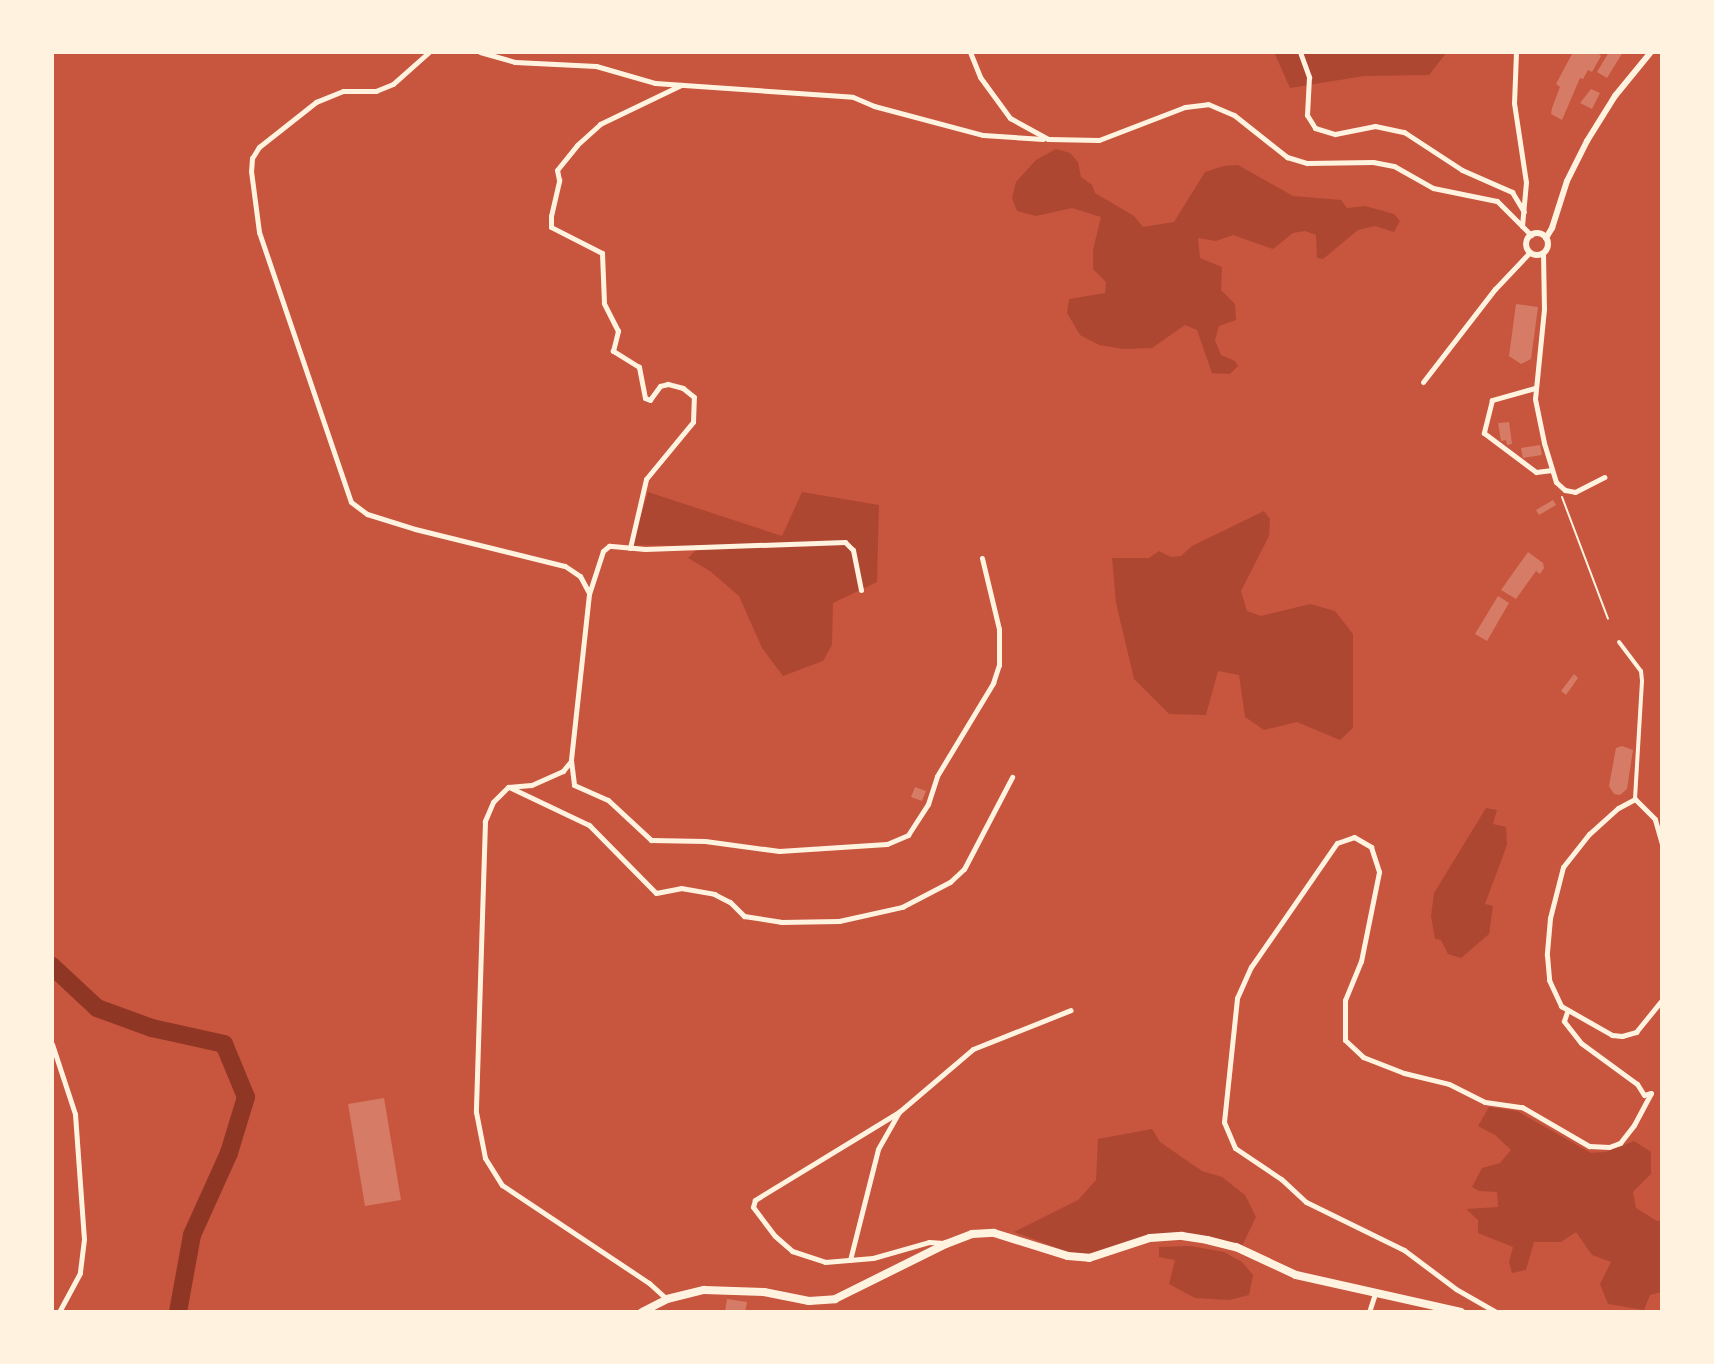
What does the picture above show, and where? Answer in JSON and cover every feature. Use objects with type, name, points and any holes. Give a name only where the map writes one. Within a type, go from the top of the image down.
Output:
[{"type":"main road","points":[[642,1312],[688,1292],[728,1289],[809,1301],[835,1299],[946,1244],[972,1234],[994,1233],[1068,1256],[1089,1258],[1150,1238],[1182,1236],[1236,1247],[1296,1275],[1461,1312]]},
{"type":"street","points":[[429,52],[393,84],[376,91],[343,91],[316,102],[259,147],[252,158],[251,171],[259,232],[351,502],[367,514],[415,529],[565,566],[580,576],[589,594]]},
{"type":"street","points":[[480,52],[515,62],[596,66],[655,83],[853,97],[874,106],[983,135],[1099,140],[1185,107],[1208,104],[1234,115],[1287,157],[1307,163],[1373,162],[1394,166],[1433,188],[1497,201],[1531,235]]},
{"type":"street","points":[[970,52],[980,77],[1010,118],[1048,139]]},
{"type":"street","points":[[1300,52],[1309,77],[1307,115],[1315,128],[1335,134],[1375,126],[1404,132],[1462,170],[1512,192],[1524,212]]},
{"type":"street","points":[[1516,52],[1514,103],[1526,182],[1522,226]]},
{"type":"street","points":[[1604,477],[1575,492],[1556,482],[1544,443],[1535,388],[1544,309],[1543,253],[1567,181],[1587,141],[1615,96],[1651,52]]},
{"type":"street","points":[[630,548],[646,479],[693,422],[694,397],[683,388],[668,384],[660,386],[650,400],[645,398],[639,367],[613,351],[618,331],[604,303],[602,253],[551,227],[551,216],[559,180],[557,170],[577,145],[600,124],[681,85]]},
{"type":"street","points":[[1530,252],[1526,243],[1531,235],[1538,233],[1546,238]]},
{"type":"street","points":[[1530,252],[1543,253]]},
{"type":"street","points":[[1423,382],[1497,287],[1530,252]]},
{"type":"street","points":[[1535,388],[1492,400],[1484,433],[1536,472],[1552,470]]},
{"type":"street","points":[[861,590],[853,550],[845,542],[609,546],[603,551],[589,594],[571,760],[574,785],[608,800],[651,840],[705,841],[779,851],[898,841],[908,835],[928,804],[937,776],[993,683],[999,665],[999,629],[982,558]]},
{"type":"street","points":[[1619,642],[1641,671],[1635,799],[1655,819],[1662,844]]},
{"type":"street","points":[[571,760],[563,771],[531,785],[508,787],[493,802],[485,821],[476,1112],[485,1158],[502,1185],[649,1283],[667,1299]]},
{"type":"street","points":[[508,787],[589,825],[656,893],[681,888],[714,894],[730,902],[744,916],[781,922],[839,921],[902,907],[950,882],[964,869],[1012,777]]},
{"type":"street","points":[[1635,799],[1618,808],[1589,834],[1563,867],[1550,918],[1547,955],[1553,993],[1567,1012],[1595,1028],[1622,1036],[1645,1024],[1662,1000]]},
{"type":"street","points":[[1496,1312],[1456,1289],[1404,1250],[1306,1202],[1281,1179],[1235,1148],[1224,1122],[1237,998],[1251,967],[1337,843],[1354,837],[1371,847],[1379,872],[1361,961],[1345,1000],[1345,1040],[1363,1057],[1392,1070],[1449,1084],[1485,1102],[1522,1107],[1589,1146],[1609,1147],[1620,1143],[1634,1125],[1651,1093],[1644,1095],[1637,1084],[1581,1043],[1564,1021],[1567,1012]]},
{"type":"street","points":[[946,1244],[929,1242],[873,1258],[825,1262],[792,1251],[753,1207],[755,1200],[899,1112],[973,1049],[1071,1010]]},
{"type":"street","points":[[52,1044],[75,1114],[84,1239],[80,1273],[59,1312]]},
{"type":"street","points":[[850,1260],[878,1149],[899,1112]]},
{"type":"street","points":[[1369,1312],[1375,1293]]},
{"type":"path","points":[[1556,482],[1608,619]]},
{"type":"shaded area","points":[[1274,52],[1447,52],[1429,75],[1364,76],[1290,88]]},
{"type":"shaded area","points":[[1056,149],[1070,153],[1078,162],[1081,177],[1092,185],[1095,193],[1134,216],[1143,227],[1174,222],[1205,172],[1238,165],[1293,196],[1341,200],[1347,208],[1365,206],[1394,214],[1400,221],[1394,232],[1375,226],[1358,230],[1323,259],[1317,258],[1316,235],[1305,231],[1293,233],[1273,249],[1233,235],[1216,241],[1198,238],[1200,258],[1222,267],[1221,290],[1235,304],[1236,320],[1219,326],[1215,340],[1221,355],[1235,361],[1238,366],[1230,374],[1212,373],[1197,330],[1185,325],[1152,348],[1123,349],[1099,345],[1080,335],[1067,313],[1069,299],[1105,293],[1106,282],[1093,269],[1093,250],[1101,217],[1072,208],[1036,216],[1017,211],[1012,198],[1016,182],[1036,160]]},
{"type":"shaded area","points":[[648,492],[782,536],[802,492],[879,505],[877,582],[833,603],[832,645],[823,661],[783,676],[762,648],[739,596],[710,571],[688,558],[700,546],[632,545]]},
{"type":"shaded area","points":[[1264,511],[1270,519],[1269,536],[1241,591],[1247,611],[1261,616],[1310,604],[1335,611],[1353,634],[1353,728],[1340,740],[1297,722],[1264,730],[1245,717],[1239,675],[1218,671],[1206,715],[1169,714],[1134,679],[1116,603],[1112,558],[1149,558],[1159,551],[1171,557],[1181,556],[1192,546]]},
{"type":"shaded area","points":[[1486,808],[1497,810],[1493,824],[1506,827],[1507,845],[1485,904],[1493,906],[1489,934],[1461,958],[1448,954],[1441,940],[1435,939],[1431,916],[1434,893]]},
{"type":"shaded area","points":[[1489,1107],[1517,1111],[1591,1153],[1606,1152],[1634,1141],[1651,1152],[1651,1174],[1633,1192],[1636,1208],[1657,1221],[1662,1220],[1662,1292],[1650,1295],[1644,1310],[1608,1304],[1600,1284],[1611,1262],[1592,1255],[1576,1232],[1561,1242],[1534,1242],[1526,1270],[1512,1273],[1509,1262],[1513,1247],[1478,1233],[1478,1220],[1466,1209],[1498,1207],[1497,1192],[1479,1191],[1472,1187],[1482,1168],[1500,1163],[1511,1150],[1495,1135],[1478,1126]]},
{"type":"shaded area","points":[[1152,1129],[1160,1142],[1202,1171],[1222,1177],[1245,1195],[1256,1217],[1242,1246],[1193,1233],[1154,1235],[1082,1257],[1014,1232],[1078,1200],[1096,1180],[1098,1139]]},
{"type":"shaded area","points":[[1191,1246],[1224,1252],[1242,1262],[1253,1275],[1249,1295],[1229,1300],[1195,1298],[1169,1284],[1175,1260],[1159,1257],[1159,1247]]},
{"type":"building","points":[[1573,52],[1597,52],[1601,56],[1592,72],[1588,70],[1583,79],[1580,78],[1562,120],[1551,114],[1560,87],[1556,84]]},
{"type":"building","points":[[1609,52],[1623,52],[1607,78],[1597,72]]},
{"type":"building","points":[[1591,89],[1600,93],[1592,109],[1580,103]]},
{"type":"building","points":[[1516,304],[1538,307],[1531,359],[1521,364],[1509,356]]},
{"type":"building","points":[[1509,422],[1512,444],[1507,445],[1506,440],[1501,441],[1498,423]]},
{"type":"building","points":[[1540,445],[1542,455],[1523,458],[1521,448]]},
{"type":"building","points":[[1553,500],[1556,505],[1539,515],[1536,510]]},
{"type":"building","points":[[1528,552],[1543,563],[1544,568],[1540,574],[1536,571],[1516,599],[1501,590]]},
{"type":"building","points":[[1498,596],[1509,603],[1487,641],[1475,634]]},
{"type":"building","points":[[1574,674],[1578,678],[1566,695],[1561,691]]},
{"type":"building","points":[[1622,746],[1633,750],[1627,789],[1620,795],[1614,794],[1609,786],[1616,748]]},
{"type":"building","points":[[915,787],[926,791],[922,801],[911,797]]},
{"type":"building","points":[[384,1098],[401,1200],[365,1206],[348,1104]]},
{"type":"building","points":[[727,1299],[747,1302],[745,1312],[725,1312]]},
{"type":"waterway","points":[[52,966],[97,1008],[152,1028],[224,1044],[246,1097],[229,1153],[192,1235],[178,1312]]}]
